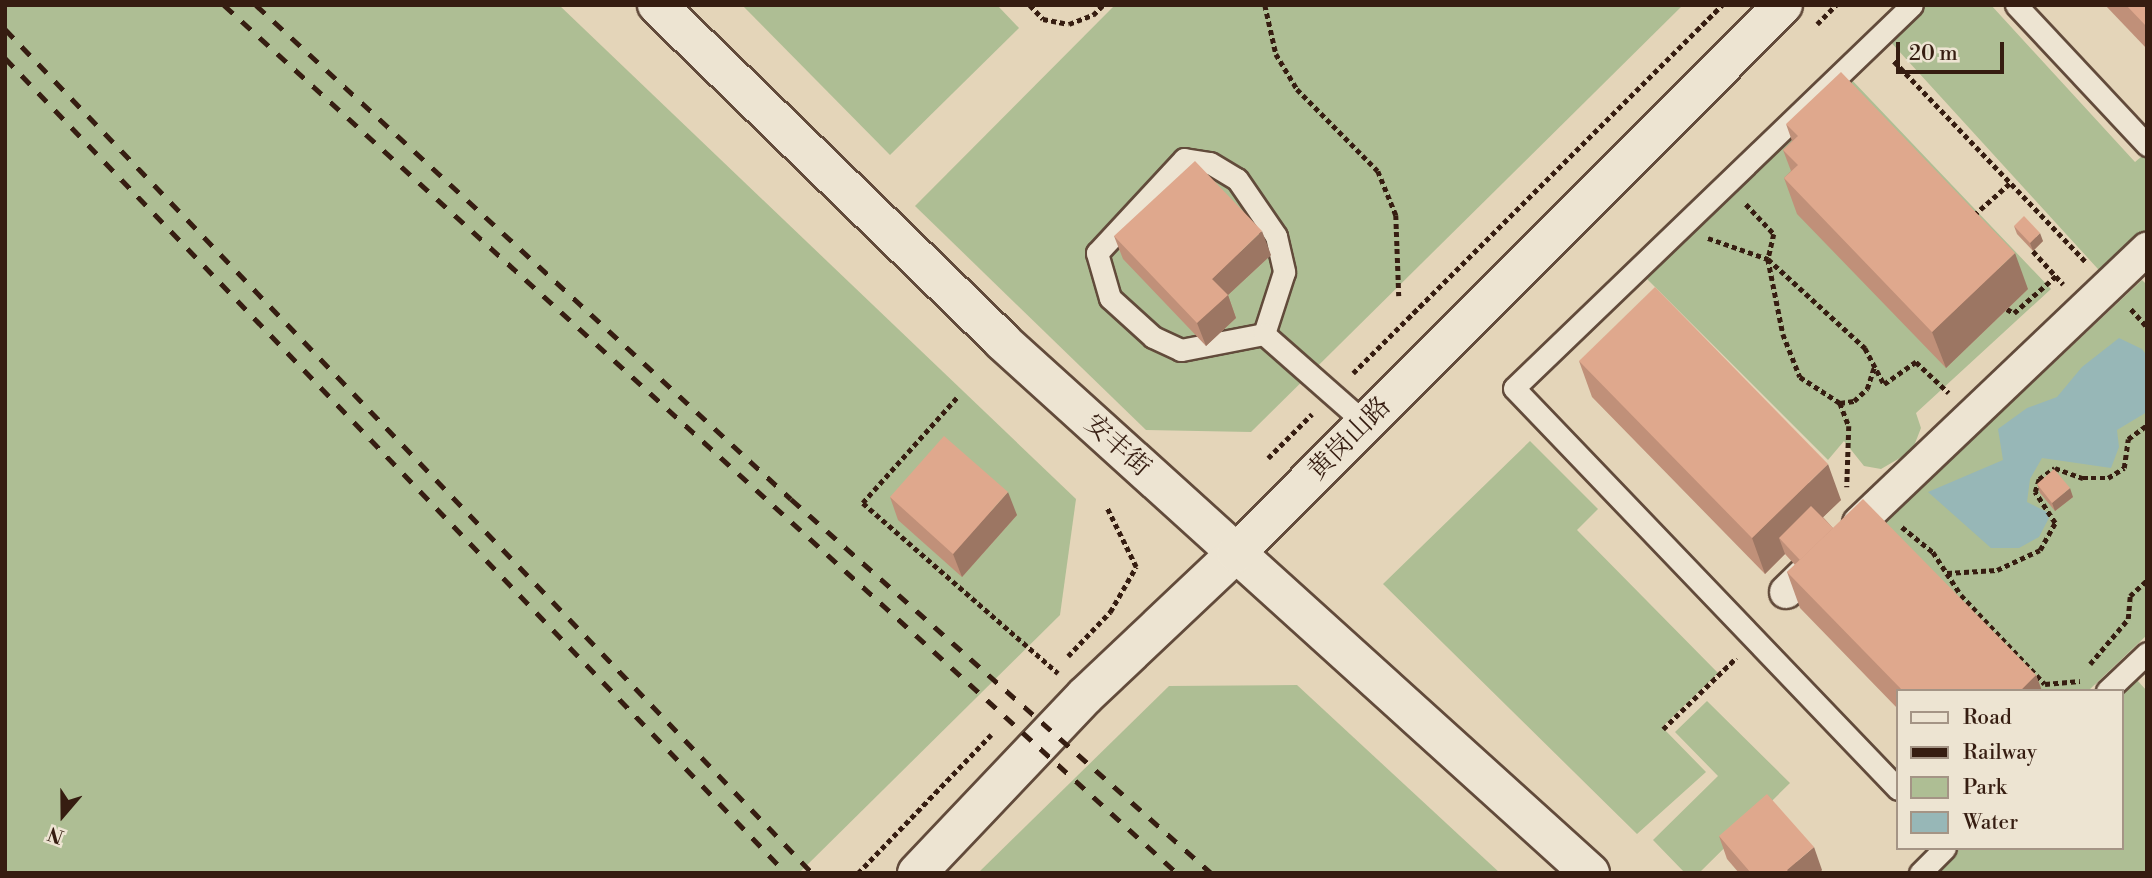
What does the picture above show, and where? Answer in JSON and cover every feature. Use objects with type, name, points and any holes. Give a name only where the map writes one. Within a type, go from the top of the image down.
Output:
[{"type":"street","name":"安丰街","points":[[657,5],[1002,341],[1590,873]]},
{"type":"street","name":"黄岗山路","points":[[917,873],[1084,696],[1236,553],[1783,5]]},
{"type":"street","points":[[1866,516],[2147,249]]},
{"type":"street","points":[[1786,592],[1835,545]]},
{"type":"lane","points":[[1896,787],[1514,388],[1912,5]]},
{"type":"lane","points":[[2016,5],[2147,145]]},
{"type":"lane","points":[[1184,159],[1210,163],[1237,178],[1276,236],[1284,272],[1264,334],[1181,350],[1153,337],[1110,298],[1097,253],[1184,159]]},
{"type":"lane","points":[[1264,334],[1365,423]]},
{"type":"lane","points":[[2110,689],[2147,653]]},
{"type":"lane","points":[[1920,873],[1943,850]]},
{"type":"path","points":[[1030,5],[1043,19],[1069,24],[1103,5]]},
{"type":"path","points":[[1265,5],[1276,54],[1297,89],[1378,171],[1396,215],[1399,296]]},
{"type":"path","points":[[1268,458],[1722,5]]},
{"type":"path","points":[[1875,41],[2108,286]]},
{"type":"path","points":[[1726,183],[1774,234],[1768,259],[1783,334],[1800,377],[1840,403],[1849,426],[1846,485],[1866,516],[1910,532],[1933,552],[1961,595],[2045,684],[2078,684],[2098,652],[2128,619],[2130,596],[2147,580]]},
{"type":"path","points":[[1965,223],[2010,183]]},
{"type":"path","points":[[1682,226],[1736,251],[1768,259],[1865,348],[1884,384],[1916,362],[1972,415]]},
{"type":"path","points":[[2033,251],[2085,307]]},
{"type":"path","points":[[2007,309],[2014,313],[2056,275]]},
{"type":"path","points":[[1840,403],[1854,401],[1867,389],[1875,366]]},
{"type":"path","points":[[957,398],[863,503],[1084,696]]},
{"type":"path","points":[[1947,573],[1997,570],[2040,550],[2055,523],[2035,492],[2039,479],[2055,468],[2083,478],[2108,478],[2124,468],[2128,439],[2146,428]]},
{"type":"path","points":[[1045,680],[1110,612],[1136,567],[1107,508]]},
{"type":"path","points":[[1663,729],[1754,641]]},
{"type":"path","points":[[858,873],[998,728]]},
{"type":"green space","points":[[5,5],[559,5],[1076,499],[1060,615],[799,873],[5,873]]},
{"type":"green space","points":[[742,5],[997,5],[1019,28],[890,155]]},
{"type":"green space","points":[[1115,5],[1683,5],[1251,432],[1146,430],[915,206]]},
{"type":"green space","points":[[1923,5],[1991,5],[2135,162],[2147,152],[2147,245],[2108,280],[1887,38]]},
{"type":"green space","points":[[1850,78],[2051,289],[1916,413],[1921,428],[1912,451],[1881,469],[1864,466],[1844,441],[1828,460],[1647,279]]},
{"type":"green space","points":[[2142,280],[2147,285],[2147,635],[2090,689],[2039,689],[1883,524]]},
{"type":"green space","points":[[1530,441],[1598,509],[1577,530],[1718,673],[1662,727],[1706,772],[1637,834],[1383,584]]},
{"type":"green space","points":[[2136,679],[2147,691],[2147,873],[1928,873],[1953,850],[2124,850],[2124,690]]},
{"type":"green space","points":[[1297,685],[1500,873],[978,873],[1169,686]]},
{"type":"green space","points":[[1707,701],[1790,783],[1699,873],[1685,873],[1653,840],[1718,776],[1675,732]]},
{"type":"water","points":[[2119,338],[2142,349],[2147,356],[2147,412],[2117,430],[2119,447],[2111,468],[2042,458],[2030,479],[2027,502],[2051,514],[2039,537],[2019,548],[1991,548],[1928,492],[2003,460],[1998,429],[2027,408],[2057,397],[2082,367]]},
{"type":"building","points":[[2126,5],[2147,5],[2147,27]]},
{"type":"building","points":[[1841,72],[2015,253],[1932,332],[1784,178],[1798,165],[1783,150],[1798,136],[1786,124]]},
{"type":"building","points":[[1195,161],[1262,231],[1212,279],[1228,295],[1197,323],[1114,236]]},
{"type":"building","points":[[2024,216],[2040,233],[2030,243],[2014,226]]},
{"type":"building","points":[[1655,287],[1828,464],[1752,538],[1579,361]]},
{"type":"building","points":[[944,436],[1008,492],[953,554],[890,497]]},
{"type":"building","points":[[2054,469],[2070,488],[2052,503],[2037,484]]},
{"type":"building","points":[[1863,499],[2036,675],[2022,689],[1901,689],[1787,572]]},
{"type":"building","points":[[1811,506],[1833,528],[1800,560],[1779,538]]},
{"type":"building","points":[[1767,794],[1814,847],[1787,870],[1789,873],[1751,873],[1719,836]]},
{"type":"railway","points":[[224,5],[1177,873]]},
{"type":"railway","points":[[256,5],[791,499],[1211,873]]},
{"type":"railway","points":[[5,29],[812,873]]},
{"type":"railway","points":[[5,58],[786,873]]}]
